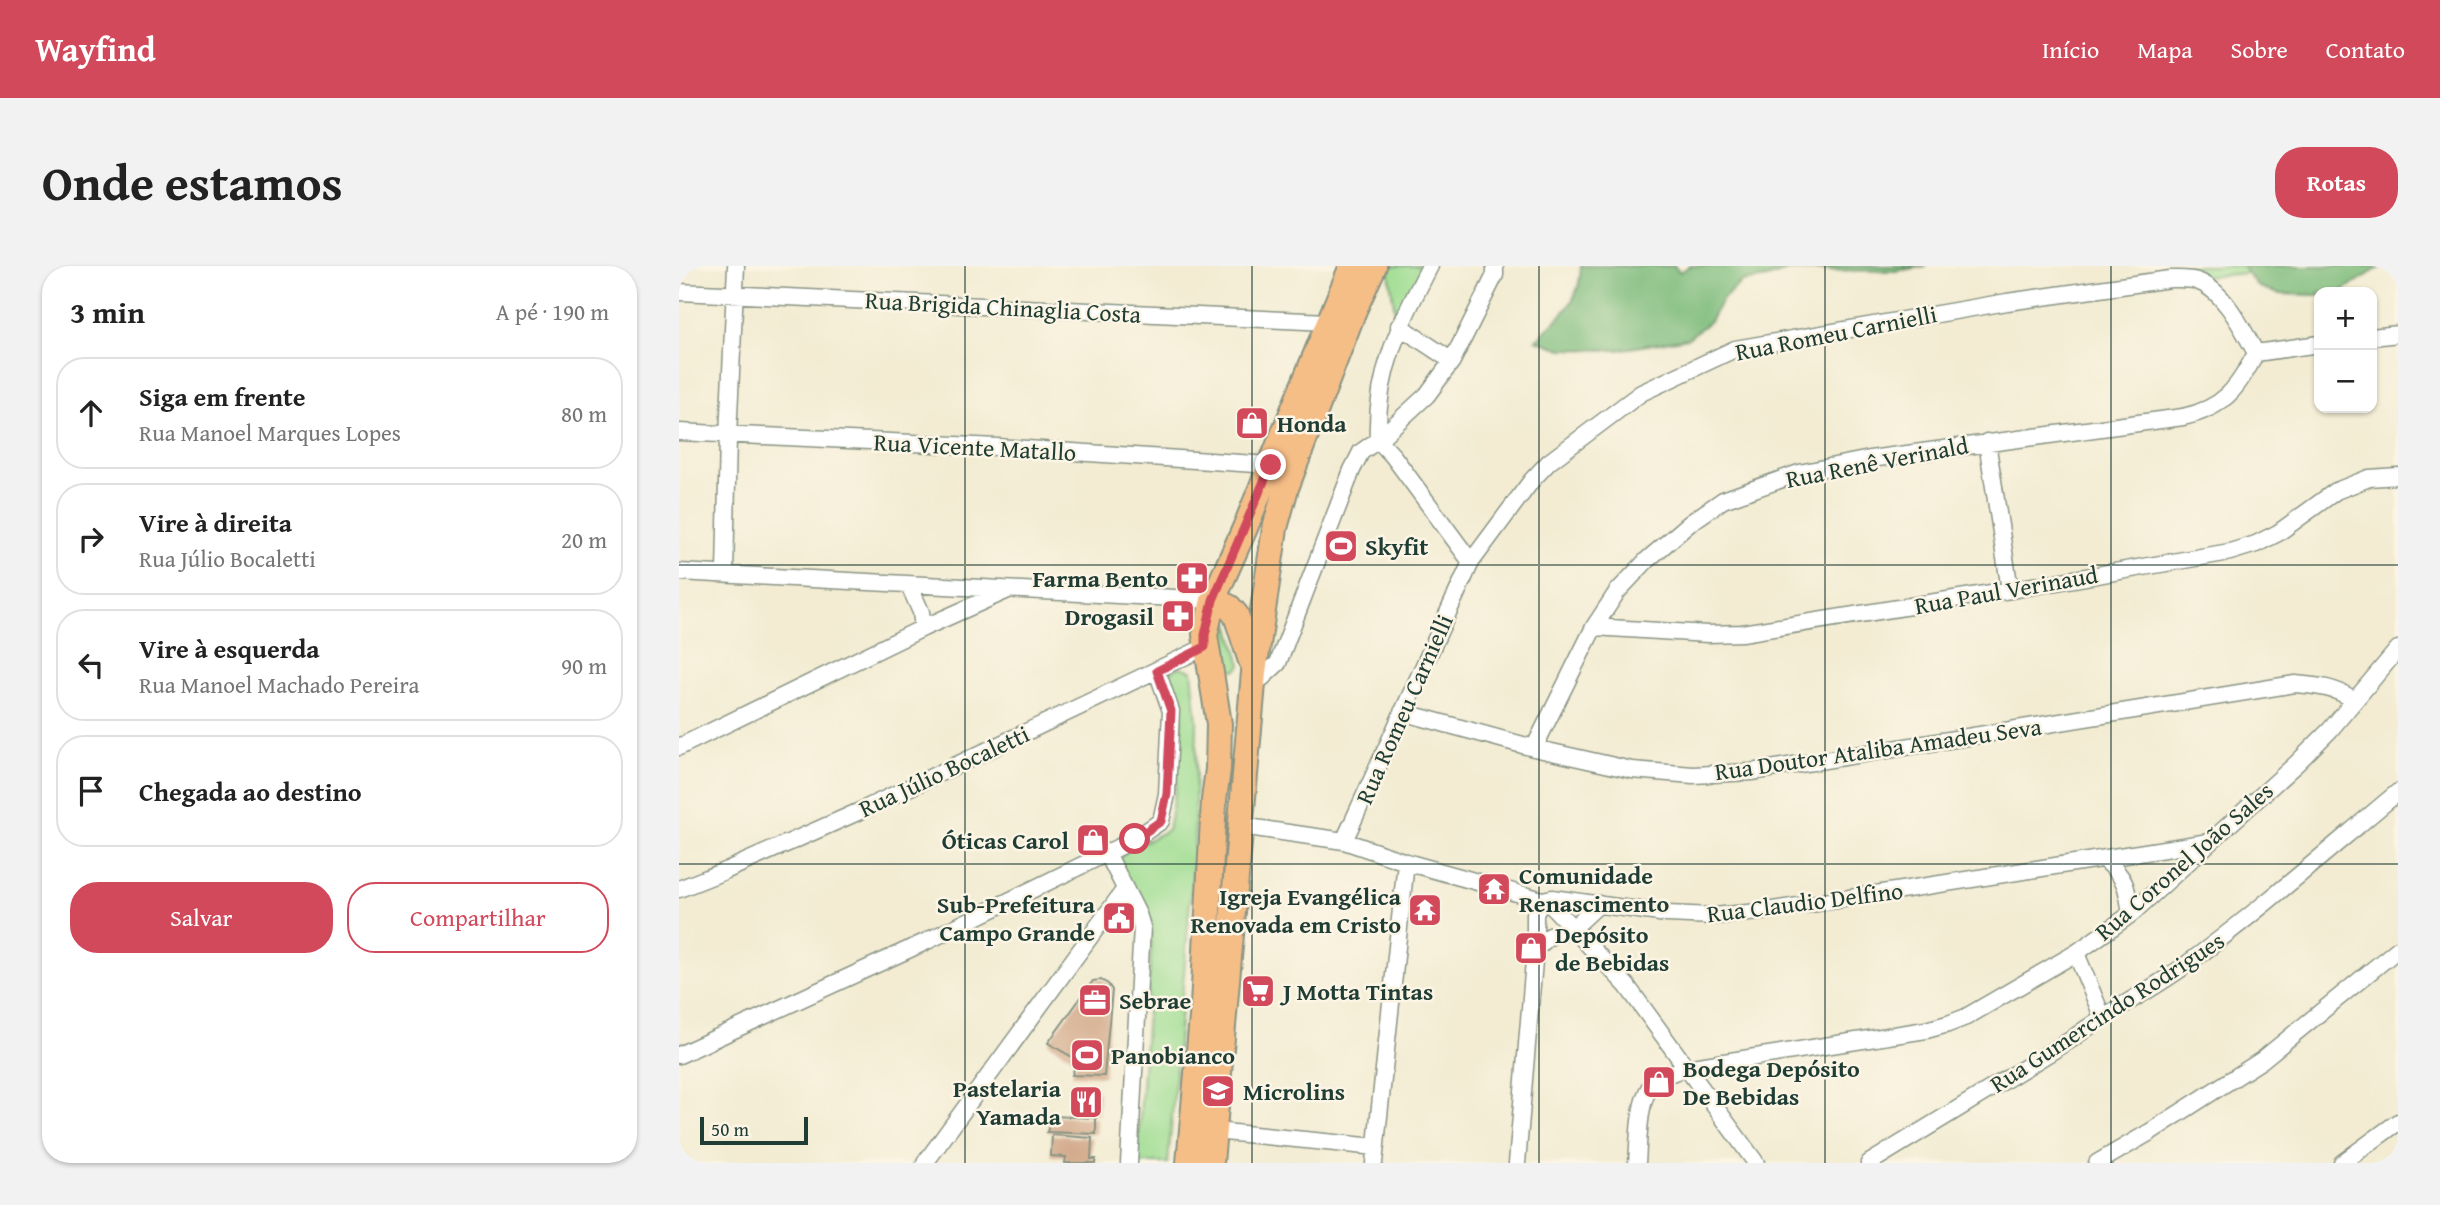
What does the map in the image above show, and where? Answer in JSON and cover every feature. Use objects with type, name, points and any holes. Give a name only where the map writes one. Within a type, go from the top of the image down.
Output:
[{"type":"main road","points":[[1189,1163],[1203,1006],[1219,724],[1205,635],[1213,600],[1352,266]]},
{"type":"main road","points":[[1211,1163],[1254,676],[1275,528],[1282,501],[1374,266]]},
{"type":"main road","points":[[1213,600],[1229,607],[1236,615],[1254,676]]},
{"type":"main road","points":[[1207,655],[1217,676],[1223,679],[1230,682],[1254,676]]},
{"type":"main road","points":[[1214,800],[1221,816],[1241,826]]},
{"type":"street","points":[[725,574],[736,266]]},
{"type":"street","points":[[1430,266],[1399,326],[1383,375],[1378,400],[1378,440],[1393,456],[1471,562]]},
{"type":"street","points":[[1254,676],[1262,678],[1278,663],[1361,452],[1427,395],[1452,361],[1496,275],[1495,266]]},
{"type":"street","name":"Rua Romeu Carnielli","points":[[1344,841],[1471,562],[1532,480],[1549,462],[1641,393],[1735,349],[2007,302],[2182,279],[2197,281],[2214,291],[2238,319],[2256,353]]},
{"type":"street","name":"Rua Brigida Chinaglia Costa","points":[[679,292],[1328,322]]},
{"type":"street","points":[[1399,326],[1452,361]]},
{"type":"street","points":[[2377,336],[2398,334]]},
{"type":"street","points":[[2256,353],[2314,345]]},
{"type":"street","name":"Rua Renê Verinald","points":[[1534,748],[1594,627],[1617,592],[1647,560],[1690,523],[1723,500],[1799,473],[1870,459],[2201,413],[2221,402],[2241,381],[2256,353]]},
{"type":"street","name":"Rua Vicente Matallo","points":[[679,432],[997,447],[1271,465]]},
{"type":"street","points":[[1987,442],[2010,590]]},
{"type":"street","name":"Rua Paul Verinaud","points":[[1594,627],[1708,634],[1742,633],[2229,552],[2256,544],[2278,533],[2336,491],[2369,478],[2398,475]]},
{"type":"street","points":[[679,572],[1213,600]]},
{"type":"street","points":[[909,585],[921,612],[923,628]]},
{"type":"street","points":[[679,747],[923,628],[1010,589]]},
{"type":"street","name":"Rua Coronel João Sales","points":[[1637,1163],[1643,1100],[1657,1078],[1686,1068],[1884,1037],[1948,1024],[1999,999],[2076,953],[2131,914],[2297,763],[2330,730],[2398,649]]},
{"type":"street","name":"Rua Júlio Bocaletti","points":[[679,889],[860,811],[1157,671],[1207,655]]},
{"type":"street","points":[[679,1055],[925,942],[1135,839],[1161,821],[1165,808],[1171,711],[1157,671]]},
{"type":"street","name":"Rua Doutor Ataliba Amadeu Seva","points":[[1402,712],[1534,748],[1632,770],[1693,775],[1739,773],[2295,684],[2325,686],[2341,691],[2354,700]]},
{"type":"street","name":"Rua Gumercindo Rodrigues","points":[[1869,1163],[2071,1039],[2102,1016],[2157,985],[2268,903],[2398,792]]},
{"type":"street","name":"Rua Claudio Delfino","points":[[1241,826],[1344,841],[1406,863],[1542,900],[1552,898],[1667,914],[1713,916],[1759,912],[2209,842]]},
{"type":"street","points":[[1107,853],[1138,914],[1142,934],[1129,1163]]},
{"type":"street","points":[[2104,859],[2120,873],[2127,886],[2131,914]]},
{"type":"street","points":[[1214,1131],[1375,1155],[1406,863]]},
{"type":"street","points":[[925,1163],[1125,889]]},
{"type":"street","points":[[1517,1163],[1535,949],[1535,914],[1542,900],[1552,906],[1627,986],[1756,1163]]},
{"type":"street","points":[[1535,949],[1550,936],[1573,928],[1599,904]]},
{"type":"street","points":[[2097,1163],[2263,1060],[2398,949]]},
{"type":"street","points":[[2076,953],[2102,1016]]},
{"type":"street","points":[[2343,1163],[2398,1122]]},
{"type":"green space","points":[[1388,266],[1424,266],[1396,318]]},
{"type":"green space","points":[[1581,266],[1674,266],[1680,272],[1690,266],[1926,266],[1897,271],[1789,270],[1767,278],[1741,282],[1723,299],[1710,321],[1688,338],[1618,350],[1562,349],[1536,340],[1573,300]]},
{"type":"green space","points":[[2173,266],[2322,266],[2204,277],[2174,271]]},
{"type":"green space","points":[[2242,266],[2382,266],[2348,287],[2314,287],[2314,295],[2278,294],[2257,286]]},
{"type":"green space","points":[[1215,611],[1225,611],[1241,665],[1237,670],[1223,669],[1218,661]]},
{"type":"green space","points":[[1180,667],[1192,671],[1197,722],[1194,853],[1168,1163],[1137,1163],[1152,936],[1151,922],[1135,898],[1119,859],[1128,850],[1168,830],[1176,786],[1182,717],[1166,673]]},
{"type":"building","points":[[1101,980],[1112,990],[1104,1076],[1072,1075],[1077,1060],[1048,1043],[1093,981]]},
{"type":"building","name":"Pastelaria Yamada","points":[[1073,1091],[1099,1092],[1098,1114],[1072,1112]]},
{"type":"building","points":[[1052,1116],[1096,1118],[1096,1134],[1047,1132]]},
{"type":"building","points":[[1052,1135],[1092,1138],[1091,1159],[1096,1159],[1095,1163],[1065,1163],[1066,1157],[1051,1156]]},
{"type":"place","name":"Honda","points":[[1252,423]]},
{"type":"place","name":"Skyfit","points":[[1341,546]]},
{"type":"place","name":"Farma Bento","points":[[1192,578]]},
{"type":"place","name":"Drogasil","points":[[1178,616]]},
{"type":"place","name":"Óticas Carol","points":[[1093,840]]},
{"type":"place","name":"Comunidade Renascimento","points":[[1494,889]]},
{"type":"place","name":"Igreja Evangélica Renovada em Cristo","points":[[1425,910]]},
{"type":"place","name":"Sub-Prefeitura Campo Grande","points":[[1119,918]]},
{"type":"place","name":"Depósito de Bebidas","points":[[1531,948]]},
{"type":"place","name":"J Motta Tintas","points":[[1258,991]]},
{"type":"place","name":"Sebrae","points":[[1095,1000]]},
{"type":"place","name":"Panobianco","points":[[1087,1055]]},
{"type":"place","name":"Bodega Depósito De Bebidas","points":[[1659,1082]]},
{"type":"place","name":"Microlins","points":[[1218,1091]]},
{"type":"place","name":"Pastelaria Yamada","points":[[1086,1102]]},
{"type":"route","points":[[1135,839],[1161,821],[1167,794],[1171,711],[1157,671],[1205,647],[1213,600],[1271,465]]}]
